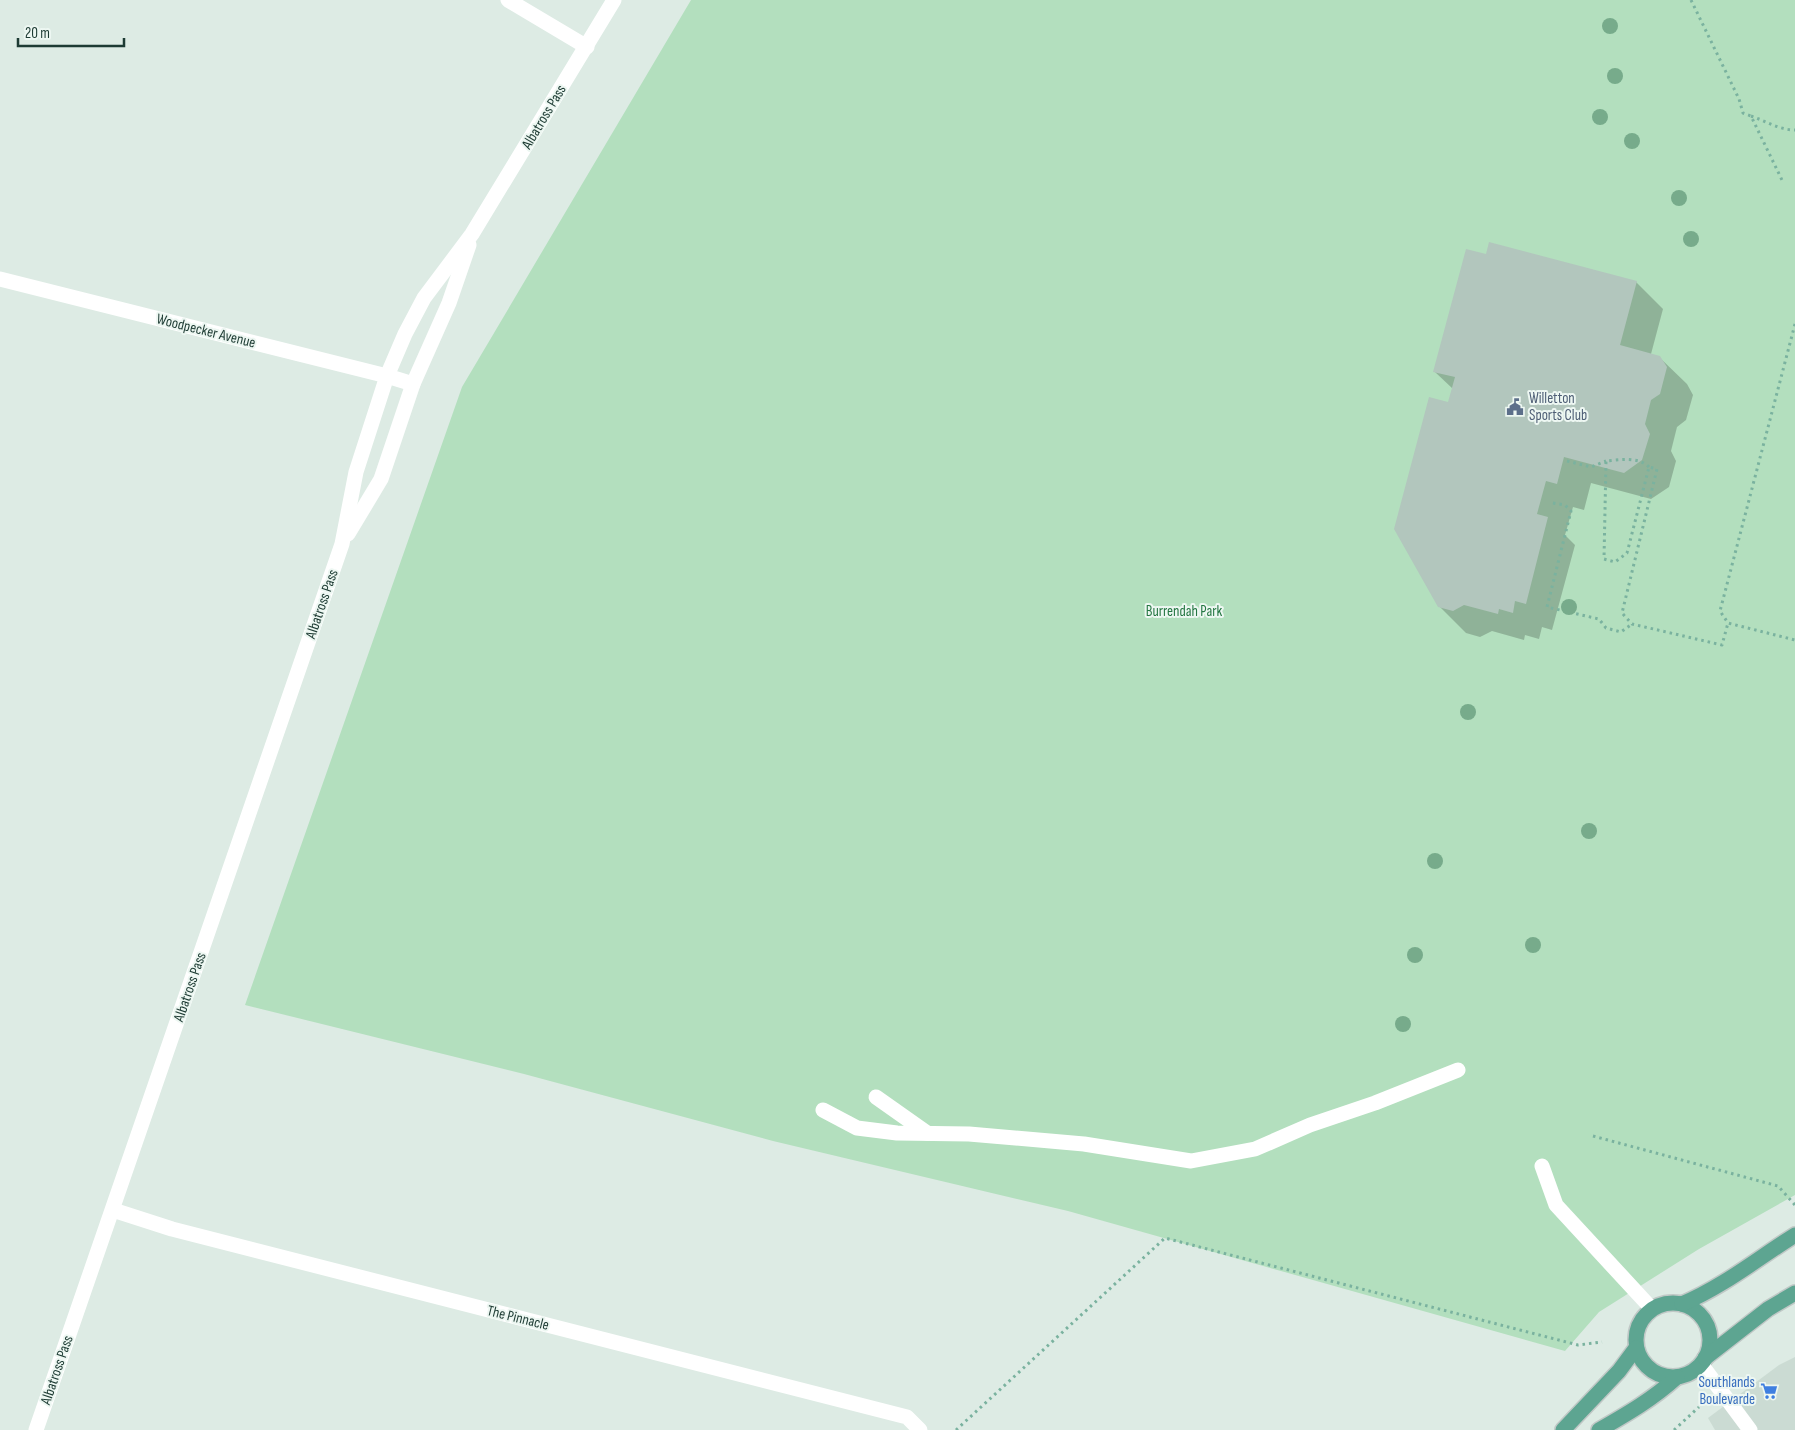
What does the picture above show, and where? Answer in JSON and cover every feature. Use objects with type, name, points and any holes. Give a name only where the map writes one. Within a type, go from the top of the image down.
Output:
[{"type":"main road","points":[[1682,1304],[1703,1295],[1743,1272],[1761,1256],[1795,1235]]},
{"type":"main road","points":[[1703,1361],[1709,1348],[1710,1337],[1707,1326],[1693,1308],[1682,1304],[1667,1304],[1652,1309],[1644,1316],[1638,1326],[1636,1348],[1647,1367],[1655,1373],[1666,1377],[1677,1377],[1686,1375],[1768,1309],[1795,1293]]},
{"type":"main road","points":[[1563,1430],[1618,1371],[1636,1348]]},
{"type":"main road","points":[[1599,1430],[1645,1404],[1677,1377]]},
{"type":"street","points":[[508,0],[586,47]]},
{"type":"street","name":"Albatross Pass","points":[[36,1430],[342,544],[356,472],[387,376],[405,334],[424,298],[472,234],[614,0]]},
{"type":"street","name":"Albatross Pass","points":[[342,544],[381,479],[412,384],[450,303],[472,234]]},
{"type":"street","name":"Woodpecker Avenue","points":[[0,279],[387,376],[412,384]]},
{"type":"street","points":[[823,1110],[858,1128],[897,1133],[968,1134],[1084,1144],[1192,1161],[1255,1149],[1310,1125],[1375,1103],[1458,1070]]},
{"type":"street","points":[[876,1097],[927,1133]]},
{"type":"street","points":[[1542,1166],[1556,1206],[1652,1309]]},
{"type":"street","name":"The Pinnacle","points":[[113,1210],[172,1229],[907,1417],[920,1430]]},
{"type":"street","points":[[1703,1361],[1750,1430]]},
{"type":"path","points":[[1692,0],[1744,113],[1762,119],[1768,124],[1795,130]]},
{"type":"path","points":[[1751,116],[1782,180]]},
{"type":"path","points":[[1795,324],[1720,612],[1728,623],[1795,640]]},
{"type":"path","points":[[1567,461],[1591,467],[1606,461],[1633,460],[1657,469],[1622,613],[1632,624],[1722,645],[1728,623]]},
{"type":"path","points":[[1606,461],[1604,559],[1615,562],[1627,553],[1649,467]]},
{"type":"path","points":[[1552,503],[1565,505],[1571,511],[1547,607],[1599,619],[1611,631],[1621,632],[1632,624]]},
{"type":"path","points":[[1593,1136],[1778,1186],[1795,1205]]},
{"type":"path","points":[[956,1430],[1165,1238],[1578,1345],[1602,1342]]},
{"type":"path","points":[[1674,1430],[1700,1407]]},
{"type":"shaded area","name":"Southlands Boulevarde","points":[[1795,1357],[1795,1430],[1715,1430],[1708,1418],[1779,1365]]},
{"type":"green space","name":"Burrendah Park","points":[[691,0],[1795,0],[1795,1195],[1699,1249],[1599,1312],[1565,1351],[1068,1211],[773,1141],[524,1074],[245,1005],[462,387]]},
{"type":"building","points":[[1489,242],[1637,281],[1620,345],[1660,356],[1667,367],[1660,394],[1651,400],[1645,424],[1650,434],[1642,460],[1624,473],[1564,457],[1557,484],[1546,481],[1537,514],[1548,517],[1526,604],[1515,601],[1513,613],[1499,609],[1498,614],[1464,605],[1453,611],[1438,607],[1394,529],[1429,397],[1448,402],[1455,377],[1433,372],[1466,249],[1486,254]]},
{"type":"place","name":"Willetton Sports Club","points":[[1515,407]]},
{"type":"place","name":"Southlands Boulevarde","points":[[1769,1391]]}]
